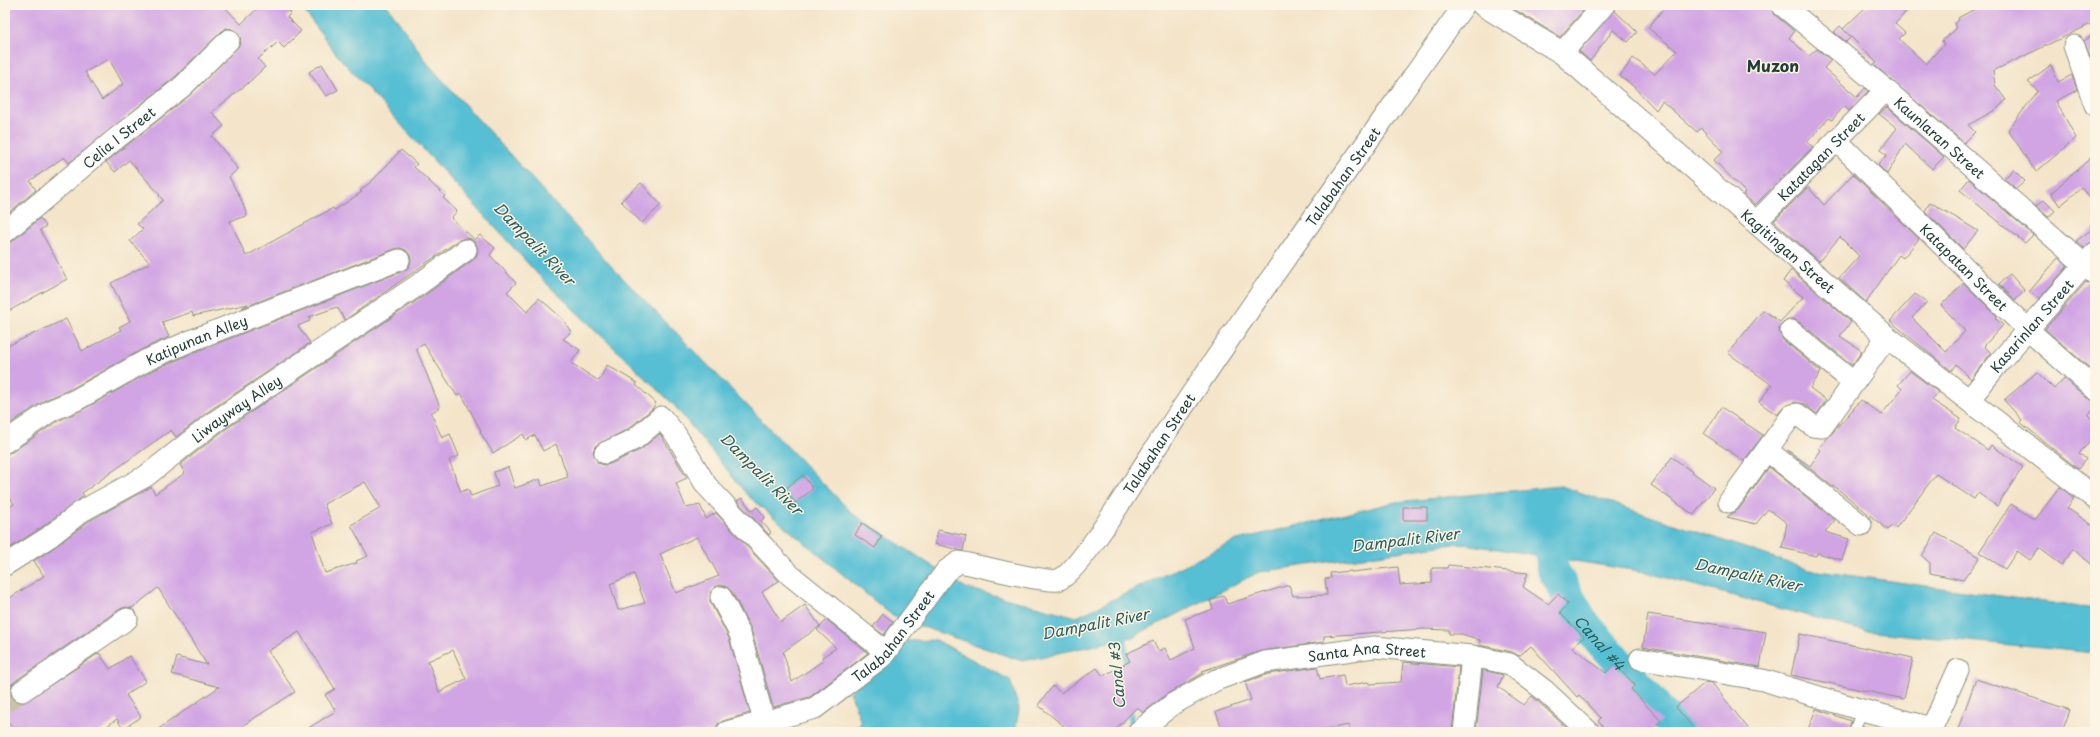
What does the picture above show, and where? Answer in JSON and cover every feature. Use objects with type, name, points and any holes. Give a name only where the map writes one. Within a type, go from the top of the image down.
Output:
[{"type":"street","name":"Talabahan Street","points":[[727,732],[760,728],[815,708],[856,678],[886,652],[942,575],[959,562],[1042,579],[1057,580],[1069,573],[1097,536],[1207,369],[1464,5]]},
{"type":"street","name":"Kagitingan Street","points":[[1483,5],[1562,53],[1887,337],[2095,498]]},
{"type":"street","points":[[1562,53],[1604,5]]},
{"type":"street","name":"Kaunlaran Street","points":[[1782,5],[1886,90],[2092,264]]},
{"type":"street","name":"Celia I Street","points":[[5,232],[113,141],[183,86],[229,40]]},
{"type":"street","points":[[2074,46],[2095,105]]},
{"type":"street","name":"Katatagan Street","points":[[1756,222],[1886,90]]},
{"type":"street","name":"Katapatan Street","points":[[1837,141],[2028,330],[2095,389]]},
{"type":"street","name":"Liwayway Alley","points":[[5,565],[49,537],[82,511],[146,476],[216,421],[418,285],[466,250]]},
{"type":"street","name":"Katipunan Alley","points":[[5,442],[52,410],[76,400],[147,360],[190,341],[399,260]]},
{"type":"street","name":"Kasarinlan Street","points":[[1969,400],[2028,330],[2092,264]]},
{"type":"street","points":[[1791,331],[1853,382]]},
{"type":"street","points":[[1729,502],[1768,451],[1792,415],[1797,414],[1813,426],[1822,427],[1853,382],[1887,337]]},
{"type":"street","points":[[605,453],[635,439],[661,418],[676,435],[706,485],[790,575],[886,652]]},
{"type":"street","points":[[1768,451],[1861,525]]},
{"type":"street","points":[[721,597],[740,634],[763,717],[760,728]]},
{"type":"street","points":[[22,691],[128,619]]},
{"type":"street","name":"Santa Ana Street","points":[[1138,732],[1173,704],[1216,680],[1265,662],[1374,647],[1472,656],[1510,664],[1544,690],[1589,732]]},
{"type":"street","points":[[1464,732],[1472,656]]},
{"type":"street","points":[[1640,659],[1763,680],[1931,730],[1958,670]]},
{"type":"lane","points":[[1854,732],[1862,710]]},
{"type":"water","name":"Dampalit River","points":[[300,5],[387,5],[428,64],[612,267],[853,514],[966,588],[1077,617],[1237,540],[1396,502],[1561,486],[1810,570],[2095,609],[2095,653],[1864,631],[1645,572],[1459,543],[1259,572],[1132,637],[1022,661],[894,617],[748,496],[674,405],[544,281],[337,55]]},
{"type":"water","points":[[936,640],[1010,680],[1019,709],[1015,732],[851,732],[861,722],[850,692],[906,641]]},
{"type":"building","points":[[5,5],[223,5],[241,24],[261,5],[283,5],[291,13],[287,17],[301,31],[284,48],[278,42],[258,59],[265,67],[247,84],[212,112],[224,126],[212,136],[238,169],[229,177],[242,201],[247,216],[230,221],[246,256],[333,208],[335,210],[362,192],[360,191],[373,180],[401,150],[417,164],[414,167],[445,196],[443,198],[457,211],[451,218],[475,240],[480,235],[495,248],[490,255],[516,283],[507,292],[527,312],[539,298],[562,318],[571,332],[563,339],[580,350],[571,363],[599,381],[607,365],[637,383],[636,385],[656,403],[652,409],[628,429],[595,446],[593,452],[598,463],[604,465],[610,464],[640,450],[660,434],[687,478],[676,483],[686,508],[700,505],[706,519],[716,513],[779,581],[762,592],[781,622],[805,605],[820,626],[783,652],[792,682],[824,660],[822,657],[836,648],[817,630],[827,620],[868,653],[810,697],[773,707],[751,629],[732,592],[727,587],[721,585],[715,587],[711,591],[710,602],[729,638],[750,713],[723,721],[718,724],[715,732],[302,732],[336,711],[325,695],[335,689],[299,632],[268,651],[295,692],[242,726],[246,732],[154,732],[219,687],[172,674],[177,657],[207,665],[158,588],[132,608],[126,607],[120,609],[15,681],[11,685],[10,692],[12,698],[17,702],[23,703],[99,653],[110,669],[129,656],[146,681],[126,695],[141,717],[123,729],[117,719],[99,732],[22,732],[17,726],[13,729],[5,719],[5,601],[44,576],[34,561],[89,521],[151,487],[155,494],[185,473],[180,465],[223,431],[425,295],[473,260],[477,255],[478,249],[476,243],[471,239],[465,238],[459,240],[345,320],[337,307],[309,317],[310,321],[298,326],[310,343],[209,411],[176,437],[171,430],[82,493],[84,496],[42,527],[5,551],[5,509],[14,504],[5,490],[5,454],[12,452],[58,421],[82,410],[152,371],[195,352],[403,271],[409,267],[411,261],[410,255],[406,250],[400,248],[395,249],[242,308],[248,304],[193,316],[192,312],[162,322],[169,337],[141,350],[71,389],[45,400],[5,427],[5,347],[66,319],[82,351],[121,330],[119,327],[130,321],[111,283],[150,263],[130,241],[143,229],[137,224],[163,200],[129,160],[115,172],[106,162],[191,94],[237,48],[241,43],[240,37],[232,29],[226,28],[175,77],[69,163],[64,157],[30,181],[36,190],[5,216]],"holes":[[[109,59],[123,84],[102,100],[85,72]],[[424,344],[457,396],[461,393],[481,431],[480,432],[493,453],[523,434],[526,440],[535,435],[543,451],[556,444],[568,477],[542,486],[540,479],[515,488],[508,467],[494,472],[498,486],[471,496],[468,489],[461,492],[449,460],[459,456],[450,434],[442,438],[431,413],[440,407],[416,348]],[[365,482],[381,508],[351,525],[368,556],[356,561],[357,563],[325,573],[312,532],[332,524],[324,504]],[[697,537],[719,576],[676,593],[660,554]],[[634,574],[645,603],[618,610],[610,584]],[[453,650],[466,679],[439,692],[428,661]]]},
{"type":"building","points":[[1507,5],[1588,5],[1560,37]]},
{"type":"building","points":[[1666,5],[1770,5],[1774,14],[1794,31],[1789,38],[1809,56],[1817,49],[1831,60],[1824,68],[1857,97],[1865,88],[1868,91],[1849,111],[1844,106],[1832,120],[1829,118],[1807,142],[1813,147],[1755,205],[1743,194],[1745,192],[1714,160],[1723,151],[1701,128],[1697,132],[1662,101],[1656,110],[1632,85],[1620,76],[1633,58],[1655,74],[1677,51],[1648,28]]},
{"type":"building","points":[[1868,5],[1912,5],[1895,24],[1905,33],[1899,39],[1926,64],[1944,44],[1942,41],[1956,29],[1954,23],[1959,20],[1958,18],[1982,5],[2095,5],[2095,22],[1993,71],[1995,85],[2006,100],[1997,109],[1968,125],[1975,132],[1964,143],[1874,65],[1877,63],[1843,29]]},
{"type":"building","points":[[1614,10],[1637,32],[1628,42],[1613,30],[1590,61],[1579,51]]},
{"type":"building","points":[[1840,26],[1851,37],[1846,42],[1834,32]]},
{"type":"building","points":[[2095,33],[2095,69],[2084,41]]},
{"type":"building","points":[[322,64],[338,90],[326,96],[309,72]]},
{"type":"building","points":[[2051,65],[2058,82],[2072,75],[2077,90],[2056,101],[2076,138],[2036,172],[2008,130],[2038,91],[2028,82]]},
{"type":"building","points":[[1887,107],[1944,157],[1932,169],[1905,144],[1887,174],[1878,165],[1887,155],[1880,150],[1897,128],[1879,114]]},
{"type":"building","points":[[2095,154],[2095,203],[2081,188],[2060,206],[2051,193]]},
{"type":"building","points":[[2014,170],[2025,181],[2016,189],[2004,178]]},
{"type":"building","points":[[1853,174],[1919,239],[1903,258],[1899,255],[1866,302],[1839,278],[1859,256],[1840,237],[1819,261],[1774,221],[1808,187],[1824,205]]},
{"type":"building","points":[[1969,179],[2033,235],[2025,243],[1960,190]]},
{"type":"building","points":[[641,183],[661,205],[642,223],[621,201]]},
{"type":"building","points":[[2044,200],[2055,211],[2048,217],[2036,206]]},
{"type":"building","points":[[1930,202],[1978,231],[1963,249],[1925,211]]},
{"type":"building","points":[[40,218],[46,226],[40,230],[67,279],[5,313],[5,244],[13,241]]},
{"type":"building","points":[[2095,227],[2095,241],[2091,242],[2084,248],[2076,241]]},
{"type":"building","points":[[2058,258],[2068,266],[2039,299],[2029,292]]},
{"type":"building","points":[[1791,270],[1851,322],[1840,336],[1862,351],[1852,365],[1799,322],[1793,319],[1782,323],[1779,329],[1783,340],[1821,372],[1810,388],[1826,400],[1817,414],[1804,404],[1795,402],[1783,408],[1777,415],[1759,402],[1772,385],[1728,353],[1763,310],[1780,322],[1803,297],[1783,281]]},
{"type":"building","points":[[2010,274],[2025,291],[2015,300],[1999,284]]},
{"type":"building","points":[[2086,282],[2095,286],[2095,373],[2045,329]]},
{"type":"building","points":[[1964,283],[1997,316],[1995,318],[2003,325],[1984,346],[1991,353],[1971,379],[1956,364],[1951,371],[1890,321],[1915,294],[1927,302],[1912,318],[1946,352],[1965,331],[1941,305]]},
{"type":"building","points":[[1910,371],[1938,392],[1932,400],[1961,419],[1955,428],[1988,450],[1991,445],[2023,467],[1997,506],[1978,493],[1974,499],[1936,474],[1896,528],[1892,525],[1888,530],[1787,450],[1810,466],[1821,450],[1819,448],[1861,400],[1881,415],[1902,389],[1898,385]]},
{"type":"building","points":[[2037,372],[2054,389],[2064,378],[2087,398],[2095,401],[2095,408],[2088,415],[2095,422],[2095,437],[2079,453],[2086,459],[2078,469],[2020,422],[2022,420],[2004,400]]},
{"type":"building","points":[[1721,407],[1763,435],[1744,461],[1704,434]]},
{"type":"building","points":[[1672,457],[1714,488],[1694,515],[1651,485]]},
{"type":"building","points":[[1769,467],[1835,520],[1825,532],[1849,539],[1842,560],[1817,553],[1816,556],[1782,548],[1787,523],[1768,509],[1756,524],[1727,517],[1739,509]]},
{"type":"building","points":[[803,475],[813,489],[795,503],[785,489]]},
{"type":"building","points":[[2060,487],[2074,498],[2067,508],[2095,527],[2095,567],[2073,549],[2062,565],[2039,548],[2030,560],[2017,551],[2005,569],[1979,552],[2011,504],[2035,520]]},
{"type":"building","points":[[742,498],[752,511],[757,507],[765,517],[761,521],[771,532],[769,535],[737,501]]},
{"type":"building","points":[[1403,507],[1427,507],[1427,520],[1403,520]]},
{"type":"building","points":[[862,523],[882,536],[875,548],[855,535]]},
{"type":"building","points":[[938,530],[966,536],[963,551],[935,544]]},
{"type":"building","points":[[1936,533],[1980,557],[1963,580],[1930,573],[1930,563],[1922,556]]},
{"type":"building","points":[[1448,565],[1528,573],[1523,587],[1548,604],[1558,594],[1568,604],[1560,613],[1584,637],[1572,647],[1606,673],[1614,664],[1635,685],[1631,689],[1661,721],[1649,732],[1608,732],[1598,721],[1601,718],[1579,695],[1577,697],[1531,646],[1519,656],[1512,652],[1479,645],[1480,640],[1462,634],[1449,634],[1449,630],[1423,629],[1324,636],[1324,642],[1261,651],[1202,671],[1203,673],[1167,694],[1143,713],[1137,707],[1113,732],[1071,732],[1038,705],[1053,686],[1061,693],[1097,668],[1103,676],[1130,661],[1126,654],[1153,641],[1158,651],[1165,648],[1171,660],[1195,648],[1185,619],[1213,609],[1210,600],[1224,596],[1227,604],[1289,585],[1293,596],[1327,595],[1325,579],[1331,578],[1330,573],[1398,567],[1400,585],[1432,583],[1432,568],[1447,568]]},
{"type":"building","points":[[883,614],[893,622],[884,635],[873,627]]},
{"type":"building","points":[[1648,614],[1766,632],[1760,667],[1643,647]]},
{"type":"building","points":[[1800,634],[1913,658],[1904,699],[1791,675]]},
{"type":"building","points":[[1403,662],[1459,667],[1452,732],[1349,732],[1349,725],[1308,732],[1223,732],[1216,712],[1251,700],[1245,682],[1268,674],[1317,667],[1320,679],[1343,675],[1345,686],[1368,682],[1369,684],[1401,682]]},
{"type":"building","points":[[1483,670],[1503,675],[1498,687],[1524,705],[1532,696],[1571,732],[1476,732]]},
{"type":"building","points":[[1976,679],[2070,710],[2062,732],[1957,732]]},
{"type":"building","points":[[1706,682],[1712,683],[1751,732],[1696,732],[1676,707]]},
{"type":"building","points":[[1816,709],[1851,721],[1848,732],[1807,732]]},
{"type":"building","points":[[1863,726],[1876,731],[1861,732]]},
{"type":"building","points":[[789,727],[790,732],[773,732]]},
{"type":"waterway","name":"Canal #4","points":[[1551,540],[1552,568],[1583,622],[1642,689],[1677,732]]},
{"type":"waterway","name":"Canal #3","points":[[1124,632],[1127,669]]},
{"type":"waterway","name":"Canal #3","points":[[1130,707],[1132,731]]},
{"type":"tunnel","points":[[5,703],[22,691]]},
{"type":"district","name":"Muzon","points":[[1773,65]]}]
